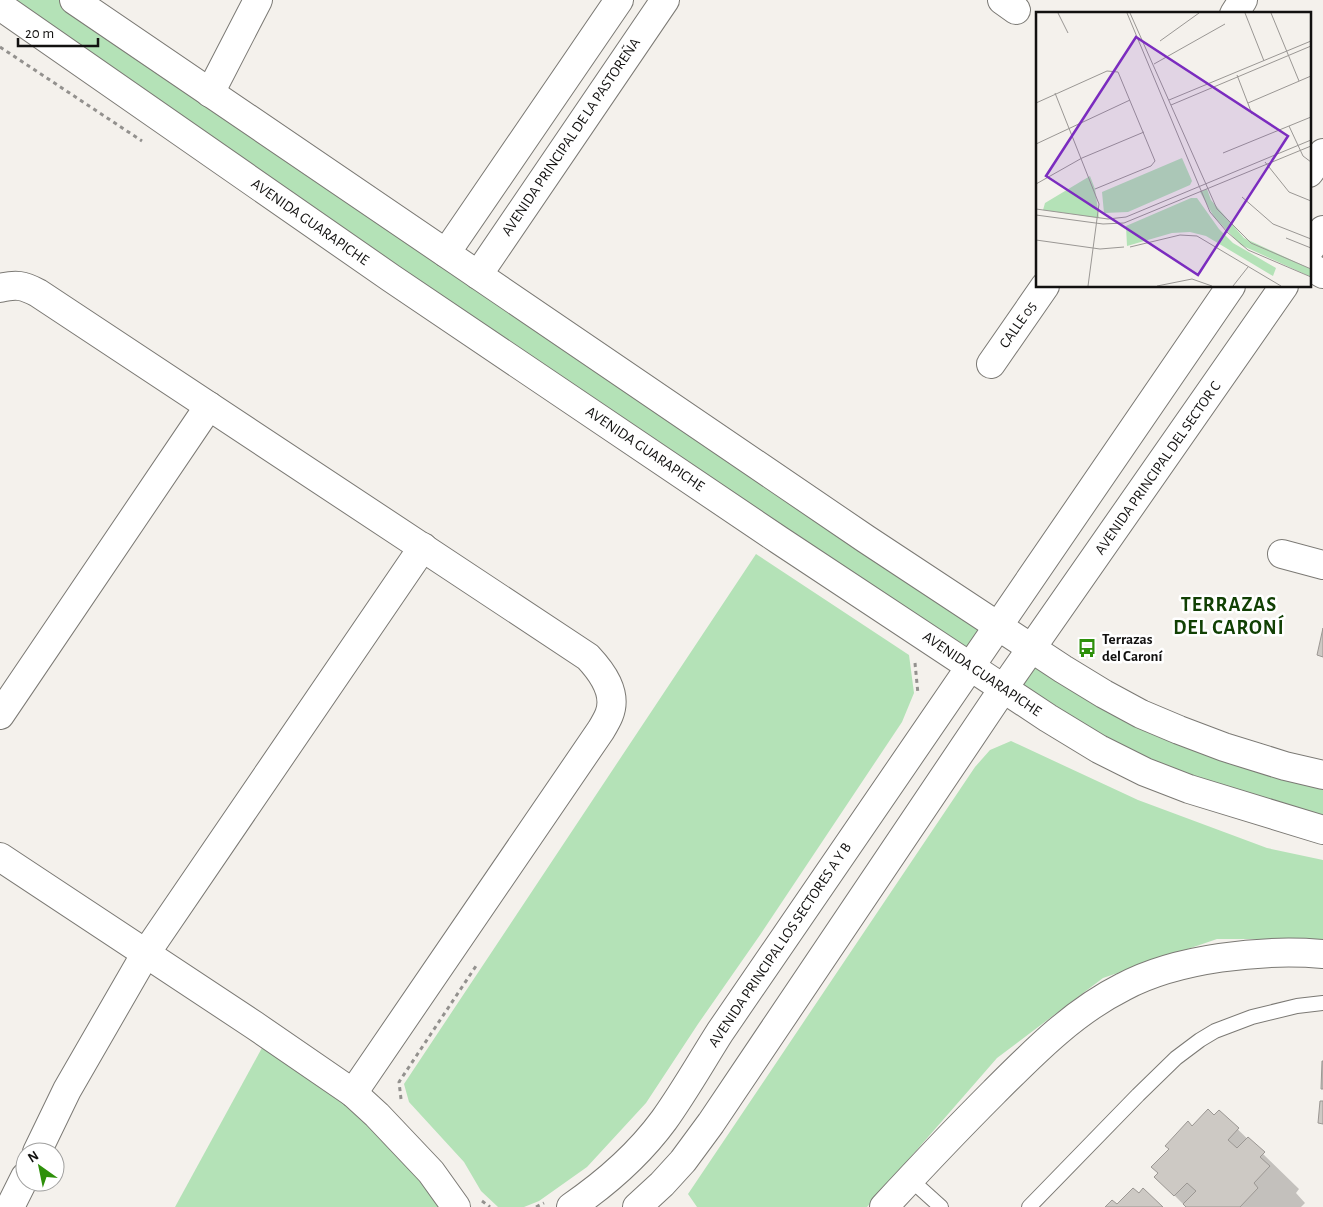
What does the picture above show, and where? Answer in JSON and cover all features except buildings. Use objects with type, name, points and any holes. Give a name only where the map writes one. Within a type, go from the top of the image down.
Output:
[{"type":"street","points":[[74,0],[695,423],[1096,690],[1141,714],[1224,748],[1284,766],[1323,775]]},
{"type":"street","points":[[210,92],[258,0]]},
{"type":"street","points":[[446,253],[619,0]]},
{"type":"street","name":"AVENIDA PRINCIPAL DE LA PASTOREÑA","points":[[478,275],[665,0]]},
{"type":"street","points":[[1235,12],[1243,0]]},
{"type":"street","name":"AVENIDA GUARAPICHE","points":[[0,6],[391,278],[1003,689],[1099,749],[1145,772],[1189,789],[1323,830]]},
{"type":"street","points":[[1310,172],[1323,154]]},
{"type":"street","points":[[1310,249],[1323,230]]},
{"type":"street","points":[[1310,267],[1323,274]]},
{"type":"street","points":[[0,288],[11,285],[25,286],[38,292],[588,657],[605,678],[612,701],[610,714],[601,730],[353,1093]]},
{"type":"street","name":"CALLE 05","points":[[991,364],[1044,288]]},
{"type":"street","points":[[998,626],[1231,288]]},
{"type":"street","name":"AVENIDA PRINCIPAL DEL SECTOR C","points":[[1003,689],[1283,288]]},
{"type":"street","points":[[0,715],[209,406]]},
{"type":"street","points":[[42,1142],[67,1090],[146,953],[423,548]]},
{"type":"street","points":[[1282,554],[1323,565]]},
{"type":"street","name":"AVENIDA PRINCIPAL LOS SECTORES A Y B","points":[[560,1203],[591,1194],[626,1163],[664,1120],[720,1032],[998,626]]},
{"type":"street","points":[[637,1207],[683,1161],[711,1123],[1003,689]]},
{"type":"street","points":[[0,857],[254,1025],[353,1093],[377,1115],[431,1172],[466,1201]]},
{"type":"street","points":[[884,1207],[1025,1060],[1090,1007],[1123,986],[1160,971],[1197,962],[1244,955],[1323,954]]},
{"type":"street","points":[[10,1207],[18,1192]]},
{"type":"lane","points":[[1029,1207],[1176,1058],[1200,1040],[1231,1024],[1252,1017],[1297,1006],[1323,1003]]},
{"type":"lane","points":[[910,1179],[941,1207]]},
{"type":"path","points":[[0,47],[150,146]]},
{"type":"path","points":[[915,661],[918,694],[915,701]]},
{"type":"path","points":[[402,1105],[399,1082],[476,966]]},
{"type":"path","points":[[466,1201],[490,1207]]},
{"type":"path","points":[[536,1207],[560,1203]]},
{"type":"green space","points":[[0,0],[74,0],[998,626],[970,667]]},
{"type":"green space","points":[[756,554],[909,655],[914,693],[902,722],[646,1103],[587,1167],[539,1201],[524,1207],[498,1207],[481,1191],[464,1162],[409,1102],[404,1084]]},
{"type":"green space","points":[[1032,649],[1063,669],[1323,775],[1323,830],[1250,809],[1003,689]]},
{"type":"green space","points":[[1011,741],[1138,800],[1267,848],[1323,860],[1323,939],[1217,939],[1103,978],[997,1058],[867,1207],[697,1207],[688,1194],[975,767],[990,750]]},
{"type":"green space","points":[[269,1035],[353,1093],[456,1207],[175,1207]]},
{"type":"place","name":"Terrazas del Caroní","points":[[1087,648]]},
{"type":"district","name":"TERRAZAS DEL CARONÍ","points":[[1229,616]]}]
